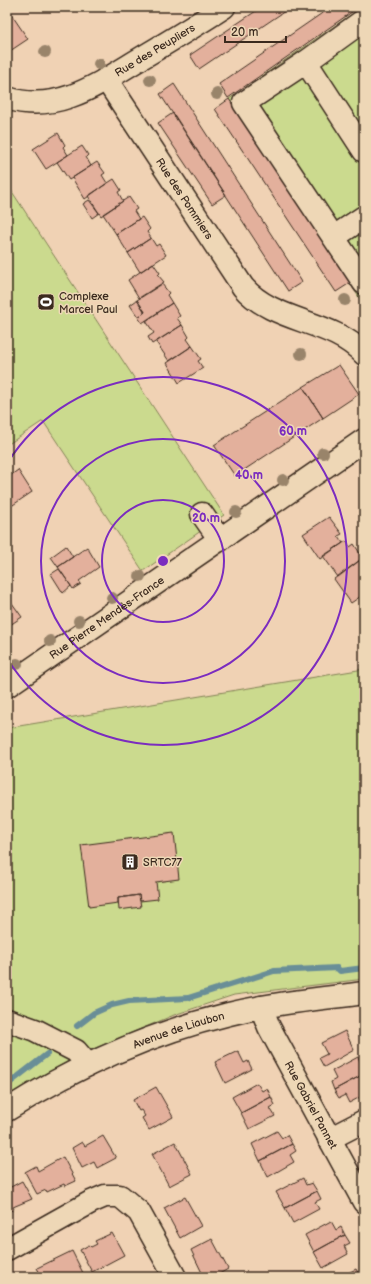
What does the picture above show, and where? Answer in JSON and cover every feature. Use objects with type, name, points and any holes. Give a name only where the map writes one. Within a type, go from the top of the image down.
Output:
[{"type":"street","name":"Rue des Peupliers","points":[[106,80],[224,7]]},
{"type":"street","points":[[364,20],[306,62],[244,103],[364,283]]},
{"type":"street","points":[[306,62],[364,151]]},
{"type":"street","points":[[7,98],[18,101],[52,101],[90,89],[106,80]]},
{"type":"street","name":"Rue des Pommiers","points":[[106,80],[239,280],[252,296],[273,308],[334,332],[357,347],[364,354]]},
{"type":"street","points":[[334,237],[364,217]]},
{"type":"street","name":"Rue Pierre Mendès-France","points":[[7,686],[364,440]]},
{"type":"street","points":[[202,514],[220,540]]},
{"type":"street","name":"Avenue de Liaubon","points":[[7,1110],[35,1093],[88,1065],[116,1052],[172,1031],[228,1014],[261,1007],[364,993]]},
{"type":"street","name":"Rue Gabriel Pannet","points":[[261,1007],[269,1027],[364,1202]]},
{"type":"street","points":[[7,1020],[35,1030],[76,1051],[88,1065]]},
{"type":"street","points":[[329,1140],[364,1121]]},
{"type":"street","points":[[7,1249],[91,1202],[105,1196],[120,1196],[139,1212],[175,1277]]},
{"type":"green space","points":[[364,7],[364,305],[229,99]]},
{"type":"green space","name":"Complexe Marcel Paul","points":[[7,184],[224,515],[143,571],[43,421],[7,445]]},
{"type":"green space","points":[[364,669],[364,979],[234,995],[174,1015],[79,1055],[7,1099],[7,728]]},
{"type":"building","points":[[262,7],[291,7],[199,69],[190,55]]},
{"type":"building","points":[[331,7],[359,7],[228,98],[219,84]]},
{"type":"building","points":[[7,8],[28,39],[7,53]]},
{"type":"building","points":[[174,84],[302,282],[288,291],[160,94]]},
{"type":"building","points":[[229,99],[350,283],[336,292],[215,109]]},
{"type":"building","points":[[173,113],[226,195],[212,204],[158,123]]},
{"type":"building","points":[[58,133],[65,145],[63,147],[68,155],[46,169],[33,149]]},
{"type":"building","points":[[82,146],[88,155],[86,157],[91,166],[69,180],[57,162]]},
{"type":"building","points":[[97,162],[105,173],[102,175],[107,183],[85,199],[72,178]]},
{"type":"building","points":[[114,179],[121,190],[118,192],[123,201],[101,216],[88,196]]},
{"type":"building","points":[[129,197],[137,209],[134,211],[139,219],[116,234],[103,214]]},
{"type":"building","points":[[89,200],[99,213],[92,218],[83,204]]},
{"type":"building","points":[[142,217],[150,229],[147,232],[151,238],[128,253],[116,234]]},
{"type":"building","points":[[151,238],[156,246],[159,244],[166,255],[140,272],[128,253]]},
{"type":"building","points":[[153,263],[160,273],[158,275],[164,282],[139,298],[128,280]]},
{"type":"building","points":[[162,284],[169,293],[167,295],[172,303],[142,323],[138,317],[145,312],[137,300]]},
{"type":"building","points":[[137,300],[145,312],[138,317],[130,305]]},
{"type":"building","points":[[172,303],[180,316],[177,318],[182,325],[152,344],[148,337],[154,333],[146,321]]},
{"type":"building","points":[[182,325],[189,337],[187,339],[192,346],[169,361],[156,342]]},
{"type":"building","points":[[192,346],[201,359],[198,361],[203,368],[179,383],[167,363]]},
{"type":"building","points":[[339,365],[359,394],[323,418],[303,387]]},
{"type":"building","points":[[303,387],[323,418],[235,476],[214,445]]},
{"type":"building","points":[[18,470],[32,492],[7,509],[7,478]]},
{"type":"building","points":[[329,517],[342,534],[338,536],[343,543],[320,559],[303,534]]},
{"type":"building","points":[[346,541],[350,547],[354,544],[363,558],[338,577],[323,556]]},
{"type":"building","points":[[66,546],[73,557],[58,567],[51,557]]},
{"type":"building","points":[[87,547],[99,567],[79,581],[81,584],[73,589],[58,567]]},
{"type":"building","points":[[360,560],[364,566],[364,594],[351,603],[334,579]]},
{"type":"building","points":[[59,569],[71,586],[63,593],[51,574]]},
{"type":"building","points":[[7,596],[22,617],[7,627]]},
{"type":"building","name":"SRTC77","points":[[174,833],[179,879],[156,882],[158,899],[140,901],[139,895],[118,898],[118,903],[89,907],[81,845]]},
{"type":"building","points":[[139,895],[141,907],[119,910],[118,898]]},
{"type":"building","points":[[345,1031],[354,1050],[324,1067],[319,1058],[327,1054],[321,1043]]},
{"type":"building","points":[[238,1051],[244,1063],[248,1061],[252,1069],[225,1083],[215,1062]]},
{"type":"building","points":[[358,1057],[364,1069],[364,1074],[334,1090],[331,1082],[336,1079],[332,1071]]},
{"type":"building","points":[[364,1074],[364,1095],[349,1103],[345,1095],[339,1098],[334,1090]]},
{"type":"building","points":[[257,1083],[262,1091],[267,1088],[271,1097],[241,1113],[232,1097]]},
{"type":"building","points":[[156,1087],[173,1117],[149,1130],[142,1118],[145,1116],[141,1110],[139,1111],[133,1100]]},
{"type":"building","points":[[271,1097],[275,1105],[270,1108],[275,1116],[249,1129],[241,1113]]},
{"type":"building","points":[[277,1131],[282,1138],[287,1135],[292,1144],[260,1161],[252,1144]]},
{"type":"building","points":[[103,1136],[116,1158],[97,1168],[94,1162],[82,1168],[72,1148],[82,1142],[85,1146]]},
{"type":"building","points":[[175,1142],[192,1174],[169,1186],[152,1154]]},
{"type":"building","points":[[292,1144],[296,1151],[290,1155],[294,1162],[268,1177],[260,1161]]},
{"type":"building","points":[[63,1157],[76,1181],[65,1186],[64,1184],[47,1192],[46,1190],[37,1194],[25,1172],[36,1166],[38,1171]]},
{"type":"building","points":[[303,1178],[306,1185],[312,1183],[317,1191],[285,1208],[276,1192]]},
{"type":"building","points":[[22,1181],[32,1199],[13,1207],[14,1209],[7,1213],[7,1189]]},
{"type":"building","points":[[317,1191],[321,1199],[315,1202],[319,1209],[293,1223],[285,1208]]},
{"type":"building","points":[[185,1197],[201,1226],[180,1238],[164,1208]]},
{"type":"building","points":[[331,1221],[336,1230],[341,1227],[345,1235],[314,1252],[305,1235]]},
{"type":"building","points":[[112,1233],[124,1255],[92,1272],[80,1250],[89,1245],[91,1247],[97,1244],[95,1241]]},
{"type":"building","points":[[345,1235],[350,1243],[344,1246],[348,1254],[323,1268],[314,1252]]},
{"type":"building","points":[[212,1239],[228,1269],[214,1277],[204,1277],[191,1250]]},
{"type":"building","points":[[72,1251],[83,1273],[76,1277],[42,1277],[37,1268]]},
{"type":"building","points":[[356,1269],[360,1276],[364,1274],[364,1277],[340,1277]]},
{"type":"waterway","points":[[77,1026],[94,1013],[112,1005],[129,1001],[188,998],[274,971],[337,968],[340,971],[364,968]]},
{"type":"waterway","points":[[7,1085],[47,1054]]},
{"type":"place","name":"Complexe Marcel Paul","points":[[46,302]]},
{"type":"place","name":"SRTC77","points":[[130,862]]}]
